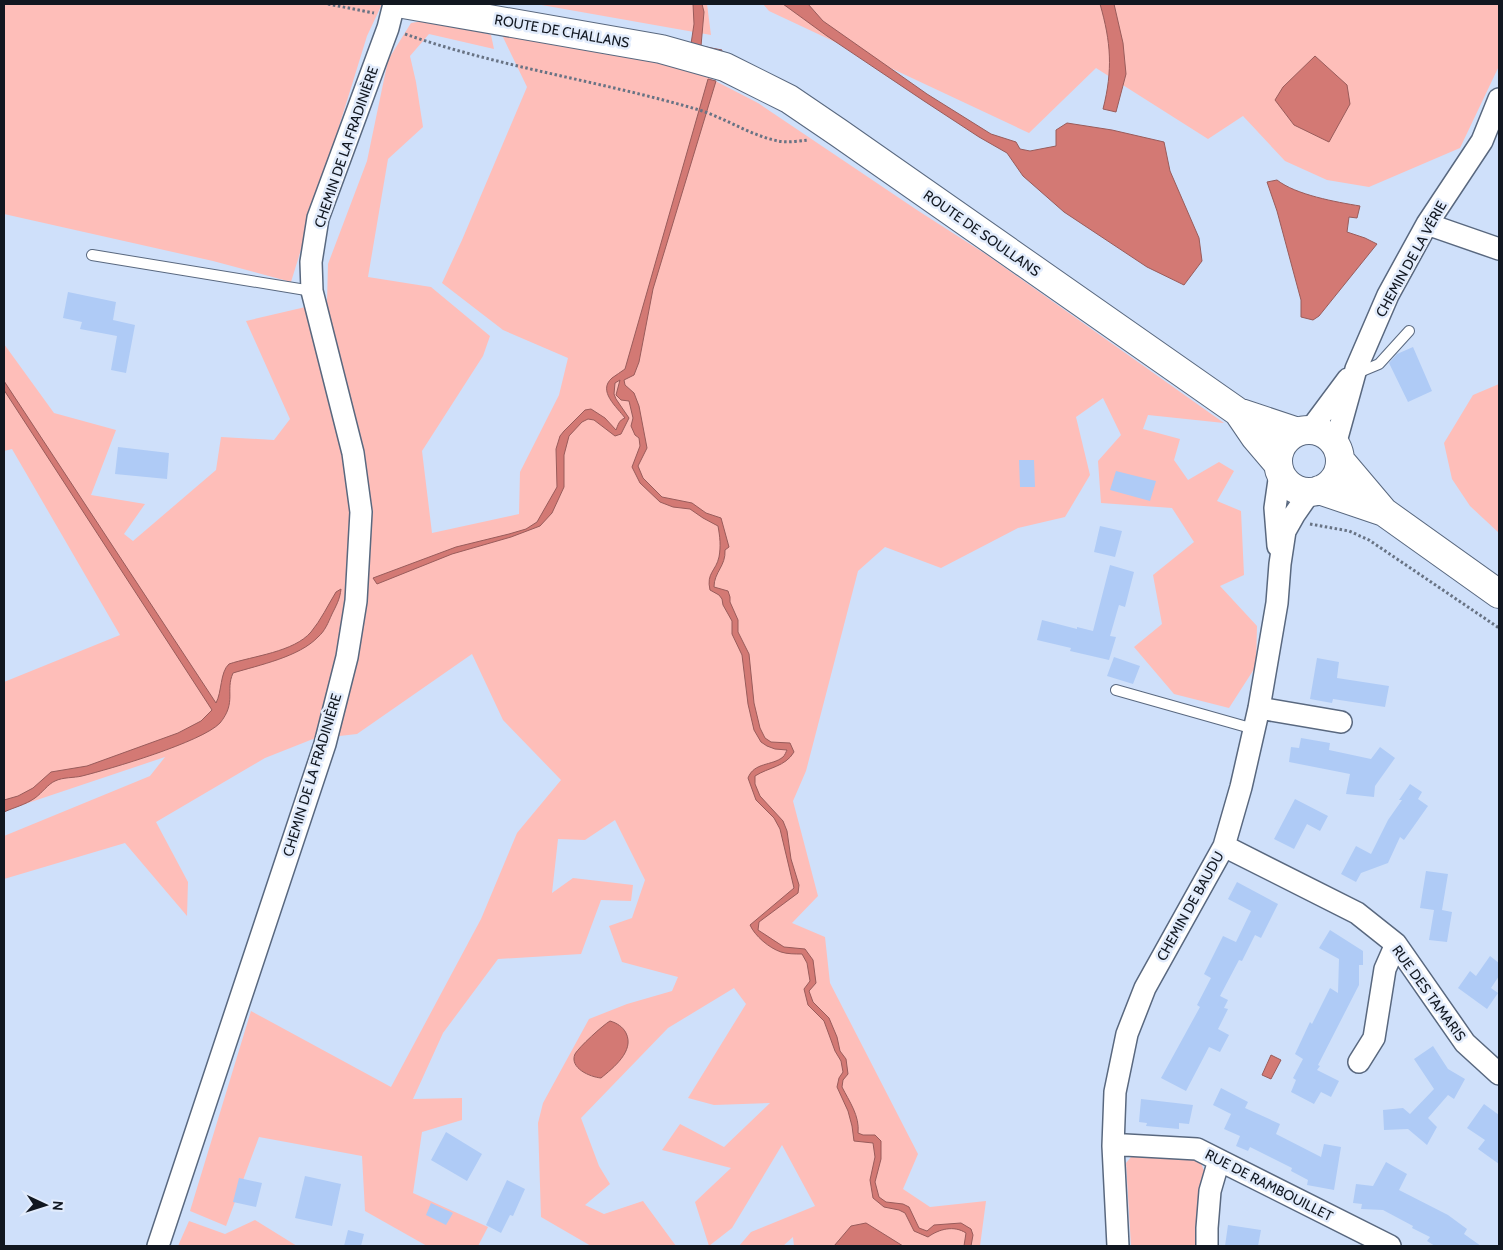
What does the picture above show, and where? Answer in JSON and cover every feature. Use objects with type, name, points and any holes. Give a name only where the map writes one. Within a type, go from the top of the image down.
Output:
[{"type":"main road","name":"ROUTE DE CHALLANS","points":[[394,13],[433,6],[661,49],[720,66]]},
{"type":"main road","name":"ROUTE DE SOULLANS","points":[[720,66],[748,78],[789,100],[825,123],[1238,412],[1304,431]]},
{"type":"main road","name":"ROUTE DE SOULLANS","points":[[1238,412],[1279,468]]},
{"type":"main road","points":[[1384,512],[1315,491],[1301,491],[1293,488],[1285,481],[1279,468],[1278,454],[1282,445],[1287,438],[1304,431],[1325,435],[1384,512],[1499,594]]},
{"type":"main road","points":[[1315,491],[1327,486],[1333,480],[1338,470],[1337,453]]},
{"type":"street","name":"CHEMIN DE LA FRADINIÈRE","points":[[158,1246],[325,744],[347,657],[356,601],[361,512],[353,453],[312,291],[311,262],[318,218],[394,13]]},
{"type":"street","name":"CHEMIN DE LA VÉRIE","points":[[1337,453],[1355,372],[1388,295],[1426,224],[1482,141],[1499,99]]},
{"type":"street","points":[[1426,224],[1499,249]]},
{"type":"street","name":"CHEMIN DE LA VÉRIE","points":[[1304,431],[1355,372]]},
{"type":"street","name":"CHEMIN DE BAUDU","points":[[1279,468],[1275,508],[1280,564]]},
{"type":"street","name":"CHEMIN DE BAUDU","points":[[1118,1246],[1112,1146],[1114,1092],[1127,1034],[1145,988],[1224,846],[1241,788],[1259,708],[1277,603],[1285,530],[1294,515],[1315,491]]},
{"type":"street","points":[[1259,708],[1341,722]]},
{"type":"street","name":"RUE DES TAMARIS","points":[[1224,846],[1357,913],[1396,944],[1465,1043],[1499,1074]]},
{"type":"street","points":[[1359,1062],[1374,1038],[1385,969],[1396,944]]},
{"type":"street","name":"RUE DE RAMBOUILLET","points":[[1112,1146],[1197,1149],[1390,1246]]},
{"type":"street","points":[[1207,1246],[1210,1191],[1220,1160]]},
{"type":"lane","points":[[92,255],[312,291]]},
{"type":"lane","points":[[1355,372],[1379,364],[1408,332]]},
{"type":"lane","points":[[1116,690],[1254,729]]},
{"type":"path","points":[[328,4],[394,13],[431,43],[602,84],[698,110],[738,127],[779,141],[814,140]]},
{"type":"path","points":[[1294,515],[1309,523],[1349,531],[1369,540],[1499,628]]},
{"type":"shaded area","points":[[4,4],[382,4],[367,36],[291,282],[213,261],[4,214]]},
{"type":"shaded area","points":[[536,4],[707,4],[711,35]]},
{"type":"shaded area","points":[[693,4],[702,4],[704,12],[701,46],[722,50],[721,55],[691,44],[694,24]]},
{"type":"shaded area","points":[[763,4],[1499,4],[1499,66],[1460,148],[1369,187],[1327,180],[1285,161],[1243,116],[1208,139],[1096,68],[1029,133],[769,11]]},
{"type":"shaded area","points":[[783,4],[808,4],[823,21],[927,94],[991,134],[1016,142],[1020,149],[1030,151],[1056,146],[1056,130],[1067,123],[1112,130],[1164,142],[1170,171],[1199,238],[1202,261],[1184,285],[1147,267],[1064,212],[1023,176],[1007,153],[924,101]]},
{"type":"shaded area","points":[[1100,4],[1114,4],[1123,43],[1126,74],[1116,112],[1103,109],[1108,81],[1109,56],[1107,31]]},
{"type":"shaded area","points":[[435,19],[491,35],[494,49],[429,34],[410,56],[423,127],[388,159],[368,277],[431,287],[490,336],[483,356],[422,451],[432,533],[519,514],[520,472],[559,395],[568,358],[503,330],[442,283],[527,87],[501,33],[694,70],[758,103],[987,255],[1224,423],[1148,415],[1143,429],[1180,439],[1174,460],[1188,480],[1219,462],[1234,471],[1217,501],[1241,511],[1244,575],[1220,586],[1257,626],[1256,666],[1229,708],[1174,694],[1134,647],[1162,624],[1153,575],[1194,542],[1172,508],[1101,503],[1098,461],[1121,435],[1103,398],[1076,417],[1090,475],[1065,517],[1018,528],[941,568],[885,547],[858,571],[806,771],[793,801],[818,896],[792,923],[825,937],[830,983],[918,1154],[903,1189],[930,1207],[986,1201],[980,1246],[794,1246],[793,1237],[783,1246],[739,1246],[751,1232],[815,1206],[782,1145],[732,1228],[709,1246],[695,1202],[731,1168],[662,1150],[680,1124],[724,1147],[770,1103],[714,1105],[688,1098],[746,1004],[734,988],[668,1028],[581,1118],[599,1166],[610,1184],[585,1205],[604,1214],[643,1201],[676,1246],[591,1246],[541,1217],[538,1123],[543,1103],[589,1019],[627,1004],[672,991],[678,977],[622,962],[609,926],[632,918],[645,880],[615,820],[585,840],[558,839],[552,893],[573,878],[633,885],[631,901],[601,900],[581,954],[498,959],[443,1033],[413,1099],[462,1098],[462,1120],[422,1132],[413,1193],[488,1227],[478,1246],[427,1246],[365,1211],[362,1156],[259,1137],[226,1226],[190,1211],[251,1011],[391,1087],[481,919],[517,833],[561,780],[503,720],[472,654],[357,734],[313,739],[265,758],[156,822],[188,882],[187,916],[125,843],[4,879],[4,836],[150,776],[165,757],[16,807],[4,809],[4,682],[120,635],[12,449],[4,451],[4,344],[54,413],[116,430],[91,495],[145,504],[124,534],[133,541],[216,470],[221,437],[274,440],[290,419],[246,321],[327,302],[328,264],[367,161],[388,60],[411,23]]},
{"type":"shaded area","points":[[1315,56],[1347,85],[1350,104],[1329,142],[1294,125],[1275,100],[1283,87]]},
{"type":"shaded area","points":[[708,79],[716,81],[653,289],[639,362],[634,375],[624,380],[625,385],[634,393],[639,406],[647,448],[638,466],[643,478],[662,497],[692,503],[706,513],[721,518],[729,547],[725,550],[724,560],[716,577],[714,587],[728,591],[730,602],[738,620],[738,632],[749,654],[754,703],[760,728],[765,738],[771,742],[790,743],[794,752],[786,761],[755,776],[755,784],[760,796],[783,821],[799,885],[798,893],[759,922],[758,930],[784,947],[805,949],[813,960],[816,983],[809,991],[813,1002],[829,1018],[837,1037],[840,1051],[846,1059],[848,1074],[843,1080],[842,1087],[856,1115],[858,1133],[875,1135],[881,1141],[881,1159],[875,1182],[879,1197],[886,1202],[903,1204],[909,1207],[919,1228],[927,1231],[934,1225],[961,1223],[971,1229],[973,1235],[971,1246],[964,1246],[966,1233],[957,1229],[942,1230],[928,1237],[914,1231],[905,1213],[884,1207],[873,1198],[870,1180],[875,1157],[873,1143],[854,1141],[848,1111],[837,1087],[843,1072],[841,1061],[835,1051],[824,1021],[808,1005],[804,989],[810,981],[807,963],[802,954],[783,953],[767,945],[750,925],[794,888],[780,829],[774,818],[756,800],[748,778],[754,769],[779,760],[787,750],[767,746],[761,742],[754,730],[748,704],[742,655],[732,634],[732,621],[723,605],[722,599],[710,590],[710,576],[718,562],[720,553],[718,526],[690,509],[673,507],[660,502],[640,483],[632,467],[640,446],[639,438],[635,435],[631,426],[633,418],[629,401],[621,400],[616,395],[620,380],[615,383],[614,394],[629,418],[621,434],[615,436],[594,420],[588,419],[582,422],[569,436],[564,455],[564,487],[552,513],[540,526],[511,537],[452,554],[377,584],[373,578],[456,547],[526,529],[537,522],[557,487],[556,449],[560,436],[564,431],[585,410],[591,409],[605,418],[616,430],[620,421],[625,418],[613,404],[607,393],[608,383],[625,369]]},
{"type":"shaded area","points":[[1277,180],[1305,194],[1360,206],[1357,218],[1349,217],[1347,232],[1377,244],[1319,316],[1313,320],[1301,317],[1301,300],[1277,211],[1267,182]]},
{"type":"shaded area","points":[[4,381],[216,703],[224,672],[229,664],[284,649],[304,639],[318,623],[336,592],[341,589],[338,602],[326,627],[310,644],[278,660],[233,673],[228,709],[220,723],[210,730],[176,746],[133,761],[82,776],[52,782],[38,796],[4,812],[4,800],[18,796],[33,788],[51,772],[87,766],[178,733],[201,721],[212,710],[4,390]]},
{"type":"shaded area","points":[[1499,384],[1499,533],[1470,506],[1452,479],[1444,443],[1473,395]]},
{"type":"shaded area","points":[[610,1021],[620,1026],[626,1033],[628,1046],[625,1053],[617,1064],[601,1078],[586,1074],[575,1064],[575,1054],[591,1036]]},
{"type":"shaded area","points":[[1271,1055],[1281,1060],[1271,1079],[1262,1075]]},
{"type":"shaded area","points":[[1140,1153],[1193,1157],[1201,1163],[1205,1173],[1200,1246],[1131,1246],[1126,1163],[1131,1157]]},
{"type":"shaded area","points":[[255,1220],[297,1246],[178,1246],[189,1221],[225,1234]]},
{"type":"shaded area","points":[[866,1223],[903,1246],[834,1246],[851,1226]]},
{"type":"building","points":[[68,292],[116,302],[113,320],[135,325],[126,373],[111,370],[117,336],[80,329],[82,322],[63,318]]},
{"type":"building","points":[[1413,347],[1432,391],[1408,402],[1389,363],[1397,354]]},
{"type":"building","points":[[118,447],[169,453],[167,479],[115,474]]},
{"type":"building","points":[[1019,460],[1034,460],[1035,487],[1020,487]]},
{"type":"building","points":[[1116,471],[1156,481],[1150,501],[1110,490]]},
{"type":"building","points":[[1100,526],[1122,531],[1115,557],[1094,552]]},
{"type":"building","points":[[1110,565],[1134,572],[1125,607],[1119,605],[1110,636],[1116,637],[1109,660],[1070,651],[1071,648],[1037,640],[1042,620],[1093,631]]},
{"type":"building","points":[[1114,657],[1140,666],[1133,684],[1107,676]]},
{"type":"building","points":[[1317,658],[1339,662],[1337,678],[1389,686],[1385,707],[1333,699],[1332,703],[1310,699]]},
{"type":"building","points":[[1301,738],[1330,743],[1329,750],[1371,759],[1380,747],[1395,758],[1375,786],[1374,797],[1346,794],[1350,774],[1289,762],[1291,747],[1299,748]]},
{"type":"building","points":[[1410,784],[1422,792],[1418,799],[1428,806],[1404,840],[1400,837],[1388,863],[1361,873],[1356,882],[1341,874],[1356,846],[1371,854],[1388,820],[1402,800],[1399,800]]},
{"type":"building","points":[[1295,799],[1328,816],[1320,831],[1307,824],[1294,849],[1274,839]]},
{"type":"building","points":[[1426,871],[1448,874],[1442,910],[1452,912],[1447,942],[1429,940],[1434,910],[1420,908]]},
{"type":"building","points":[[1237,882],[1278,904],[1261,938],[1255,935],[1242,961],[1239,960],[1220,996],[1228,1000],[1224,1008],[1228,1009],[1218,1029],[1229,1035],[1220,1052],[1209,1047],[1186,1091],[1161,1078],[1200,1007],[1197,1005],[1211,978],[1204,974],[1223,936],[1236,942],[1251,911],[1228,899]]},
{"type":"building","points":[[1330,930],[1363,951],[1363,965],[1359,965],[1359,985],[1318,1065],[1320,1066],[1317,1070],[1339,1081],[1331,1097],[1321,1092],[1314,1104],[1291,1092],[1296,1080],[1293,1078],[1303,1059],[1295,1054],[1310,1022],[1312,1024],[1330,988],[1338,993],[1339,959],[1319,948]]},
{"type":"building","points":[[1490,956],[1499,963],[1499,976],[1491,988],[1498,993],[1487,1009],[1458,988],[1470,971],[1476,976]]},
{"type":"building","points":[[1433,1046],[1448,1069],[1465,1079],[1454,1099],[1448,1095],[1428,1118],[1437,1127],[1427,1145],[1408,1129],[1384,1130],[1383,1110],[1403,1108],[1410,1114],[1434,1089],[1414,1059]]},
{"type":"building","points":[[1221,1088],[1248,1102],[1245,1108],[1280,1124],[1276,1134],[1321,1157],[1324,1144],[1341,1147],[1334,1190],[1307,1185],[1308,1180],[1291,1171],[1292,1168],[1250,1147],[1248,1151],[1236,1146],[1240,1136],[1224,1129],[1231,1114],[1213,1105]]},
{"type":"building","points":[[1141,1099],[1193,1105],[1189,1124],[1179,1123],[1179,1129],[1146,1126],[1147,1123],[1139,1122]]},
{"type":"building","points":[[1484,1104],[1499,1115],[1499,1164],[1478,1149],[1485,1140],[1467,1128]]},
{"type":"building","points":[[446,1132],[482,1154],[467,1181],[431,1160]]},
{"type":"building","points":[[1386,1162],[1407,1174],[1399,1190],[1448,1215],[1467,1229],[1464,1234],[1481,1246],[1435,1246],[1427,1241],[1430,1237],[1383,1210],[1361,1209],[1362,1204],[1353,1203],[1356,1184],[1373,1186]]},
{"type":"building","points":[[305,1176],[341,1184],[332,1226],[295,1218]]},
{"type":"building","points":[[239,1178],[262,1183],[256,1207],[233,1202]]},
{"type":"building","points":[[507,1180],[525,1189],[513,1216],[510,1215],[501,1233],[486,1225]]},
{"type":"building","points":[[431,1203],[453,1213],[446,1225],[426,1215]]},
{"type":"building","points":[[1228,1225],[1261,1230],[1258,1246],[1225,1246]]},
{"type":"building","points":[[348,1230],[364,1234],[361,1246],[344,1246]]}]
